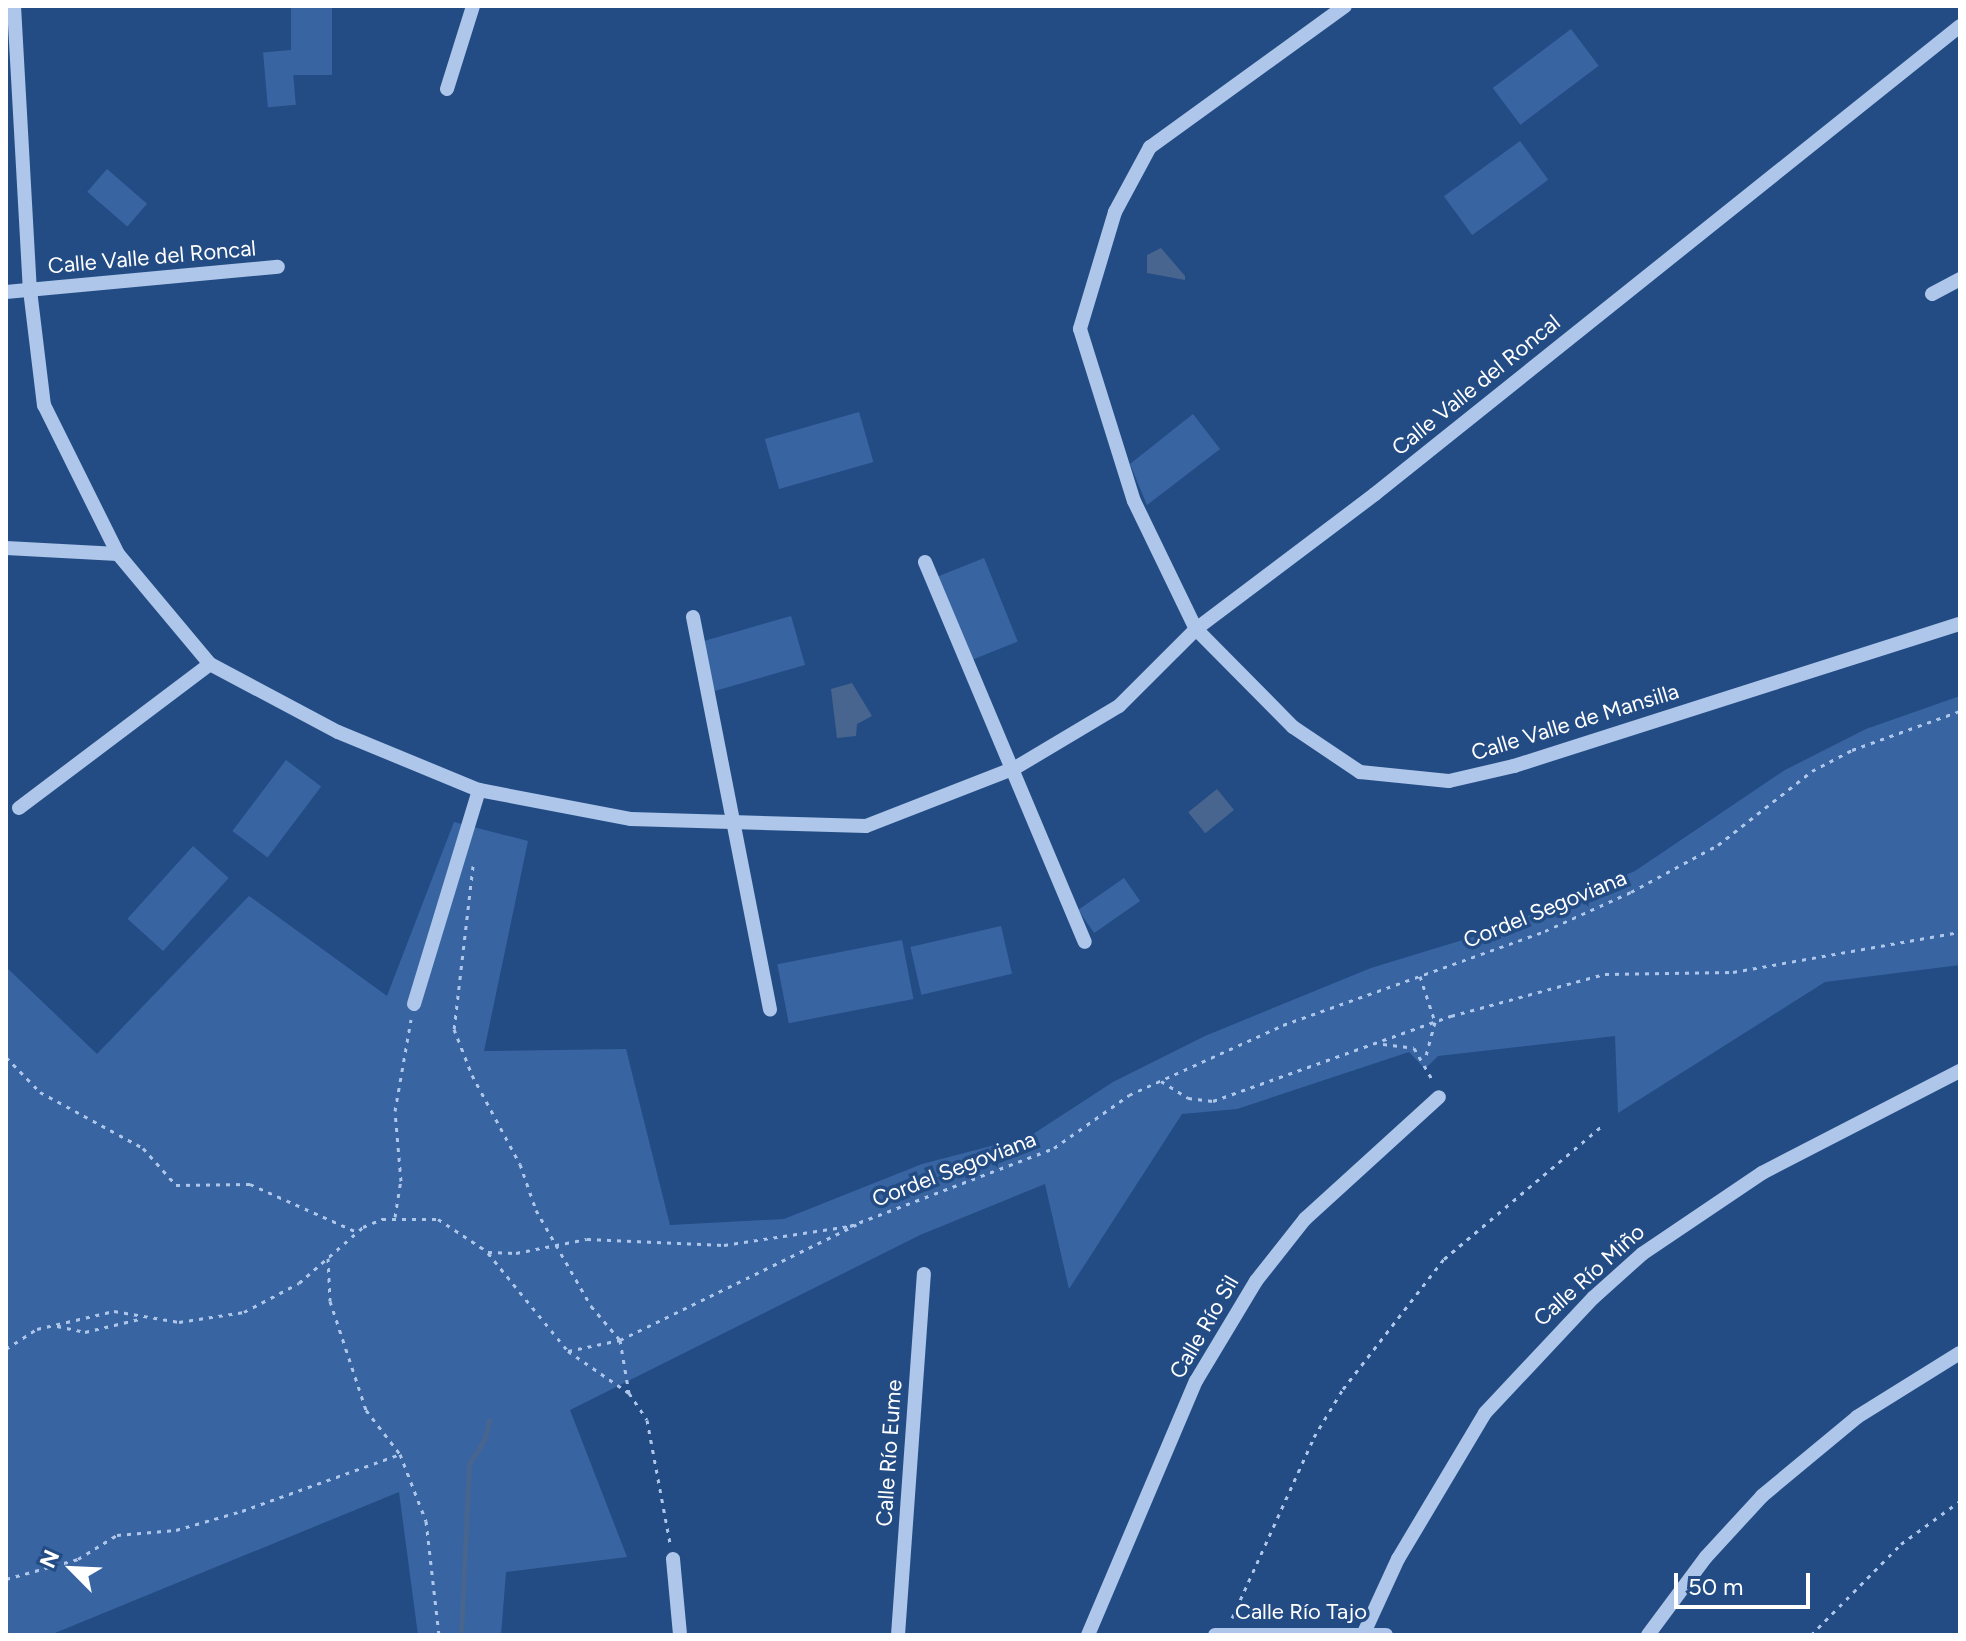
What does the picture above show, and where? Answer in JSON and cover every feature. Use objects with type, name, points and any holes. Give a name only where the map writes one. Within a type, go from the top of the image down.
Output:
[{"type":"street","name":"Calle Valle del Roncal","points":[[14,6],[30,290],[44,405],[118,554],[210,664],[338,732],[479,790],[631,819],[866,826],[1015,768],[1119,706],[1196,629],[1375,494],[1959,30]]},
{"type":"street","points":[[447,89],[473,6]]},
{"type":"street","name":"Calle Valle de Mansilla","points":[[1345,6],[1150,147],[1115,212],[1080,329],[1134,501],[1196,629],[1293,727],[1360,772],[1449,781],[1514,766],[1960,624]]},
{"type":"street","name":"Calle Valle del Roncal","points":[[6,292],[278,267]]},
{"type":"street","points":[[1932,294],[1960,279]]},
{"type":"street","points":[[6,548],[118,554]]},
{"type":"street","points":[[925,562],[1015,768],[1085,942]]},
{"type":"street","points":[[693,617],[770,1010]]},
{"type":"street","points":[[19,808],[210,664]]},
{"type":"street","points":[[414,1004],[479,790]]},
{"type":"street","name":"Calle Río Miño","points":[[1364,1634],[1398,1559],[1485,1413],[1593,1298],[1642,1254],[1762,1173],[1960,1071]]},
{"type":"street","name":"Calle Río Sil","points":[[1088,1635],[1196,1381],[1256,1281],[1305,1219],[1439,1097]]},
{"type":"street","name":"Calle Río Eume","points":[[898,1635],[924,1274]]},
{"type":"street","points":[[1648,1635],[1706,1557],[1762,1496],[1857,1417],[1960,1353]]},
{"type":"street","points":[[673,1559],[680,1635]]},
{"type":"street","name":"Calle Río Tajo","points":[[1215,1635],[1386,1635]]},
{"type":"path","name":"Cordel Segoviana","points":[[488,1252],[560,1246],[587,1239],[724,1245],[866,1220],[1054,1148],[1129,1095],[1283,1025],[1545,931],[1631,892],[1718,845],[1812,771],[1852,750],[1960,711]]},
{"type":"path","points":[[461,847],[475,870],[463,919],[454,1029],[472,1075],[520,1164],[536,1210],[560,1246],[591,1306],[620,1340],[629,1393]]},
{"type":"path","points":[[1161,1081],[1188,1098],[1213,1101],[1435,1022],[1605,974],[1733,972],[1960,932]]},
{"type":"path","points":[[1420,976],[1435,1022],[1425,1060]]},
{"type":"path","points":[[395,1218],[401,1181],[395,1111],[414,1004]]},
{"type":"path","points":[[1376,1045],[1396,1042],[1414,1048],[1425,1060],[1439,1097]]},
{"type":"path","points":[[6,1057],[40,1092],[143,1148],[176,1185],[250,1184],[357,1232]]},
{"type":"path","points":[[1222,1634],[1314,1437],[1343,1389],[1444,1259],[1601,1127]]},
{"type":"path","points":[[6,1349],[55,1324],[114,1311],[179,1322],[244,1312],[299,1283],[357,1232],[395,1218],[438,1219],[488,1252],[568,1351],[629,1393],[647,1420],[673,1559]]},
{"type":"path","points":[[568,1351],[620,1340],[866,1220]]},
{"type":"path","points":[[328,1257],[330,1301],[366,1410],[400,1454],[426,1521],[439,1635]]},
{"type":"path","points":[[55,1324],[85,1332],[143,1318]]},
{"type":"path","points":[[6,1579],[78,1559],[117,1535],[176,1530],[242,1511],[400,1454]]},
{"type":"path","points":[[1811,1635],[1901,1544],[1960,1501]]},
{"type":"shaded area","points":[[291,6],[332,6],[332,75],[291,75]]},
{"type":"shaded area","points":[[1571,29],[1599,66],[1520,125],[1493,88]]},
{"type":"shaded area","points":[[291,50],[296,105],[268,107],[263,52]]},
{"type":"shaded area","points":[[1520,141],[1548,180],[1472,235],[1444,196]]},
{"type":"shaded area","points":[[107,169],[147,204],[127,226],[87,192]]},
{"type":"shaded area","points":[[1161,248],[1185,280],[1147,273],[1147,255]]},
{"type":"shaded area","points":[[859,412],[873,462],[779,489],[765,439]]},
{"type":"shaded area","points":[[1193,414],[1220,449],[1147,505],[1130,464]]},
{"type":"shaded area","points":[[984,558],[1018,641],[970,661],[937,577]]},
{"type":"shaded area","points":[[791,616],[805,665],[715,691],[701,642]]},
{"type":"shaded area","points":[[852,683],[872,716],[857,724],[856,736],[837,738],[831,689]]},
{"type":"shaded area","points":[[1960,696],[1960,965],[1825,982],[1618,1113],[1615,1036],[1438,1056],[1425,1069],[1409,1052],[1237,1109],[1182,1114],[1069,1289],[1045,1184],[920,1235],[570,1410],[627,1557],[506,1572],[501,1635],[418,1635],[399,1492],[50,1635],[6,1635],[6,967],[97,1054],[249,896],[387,996],[454,822],[528,841],[484,1051],[626,1049],[670,1225],[784,1219],[922,1164],[1030,1136],[1113,1082],[1205,1036],[1371,968],[1489,932],[1635,871],[1785,770],[1866,729]]},
{"type":"shaded area","points":[[286,760],[321,786],[268,858],[232,831]]},
{"type":"shaded area","points":[[1217,789],[1234,810],[1205,833],[1188,812]]},
{"type":"shaded area","points":[[193,846],[229,878],[163,951],[127,919]]},
{"type":"shaded area","points":[[1124,878],[1140,901],[1094,933],[1078,910]]},
{"type":"shaded area","points":[[1001,926],[1012,974],[921,995],[910,947]]},
{"type":"shaded area","points":[[902,940],[913,999],[789,1023],[777,964]]},
{"type":"waterway","points":[[461,1635],[469,1464],[485,1438],[489,1420]]}]
